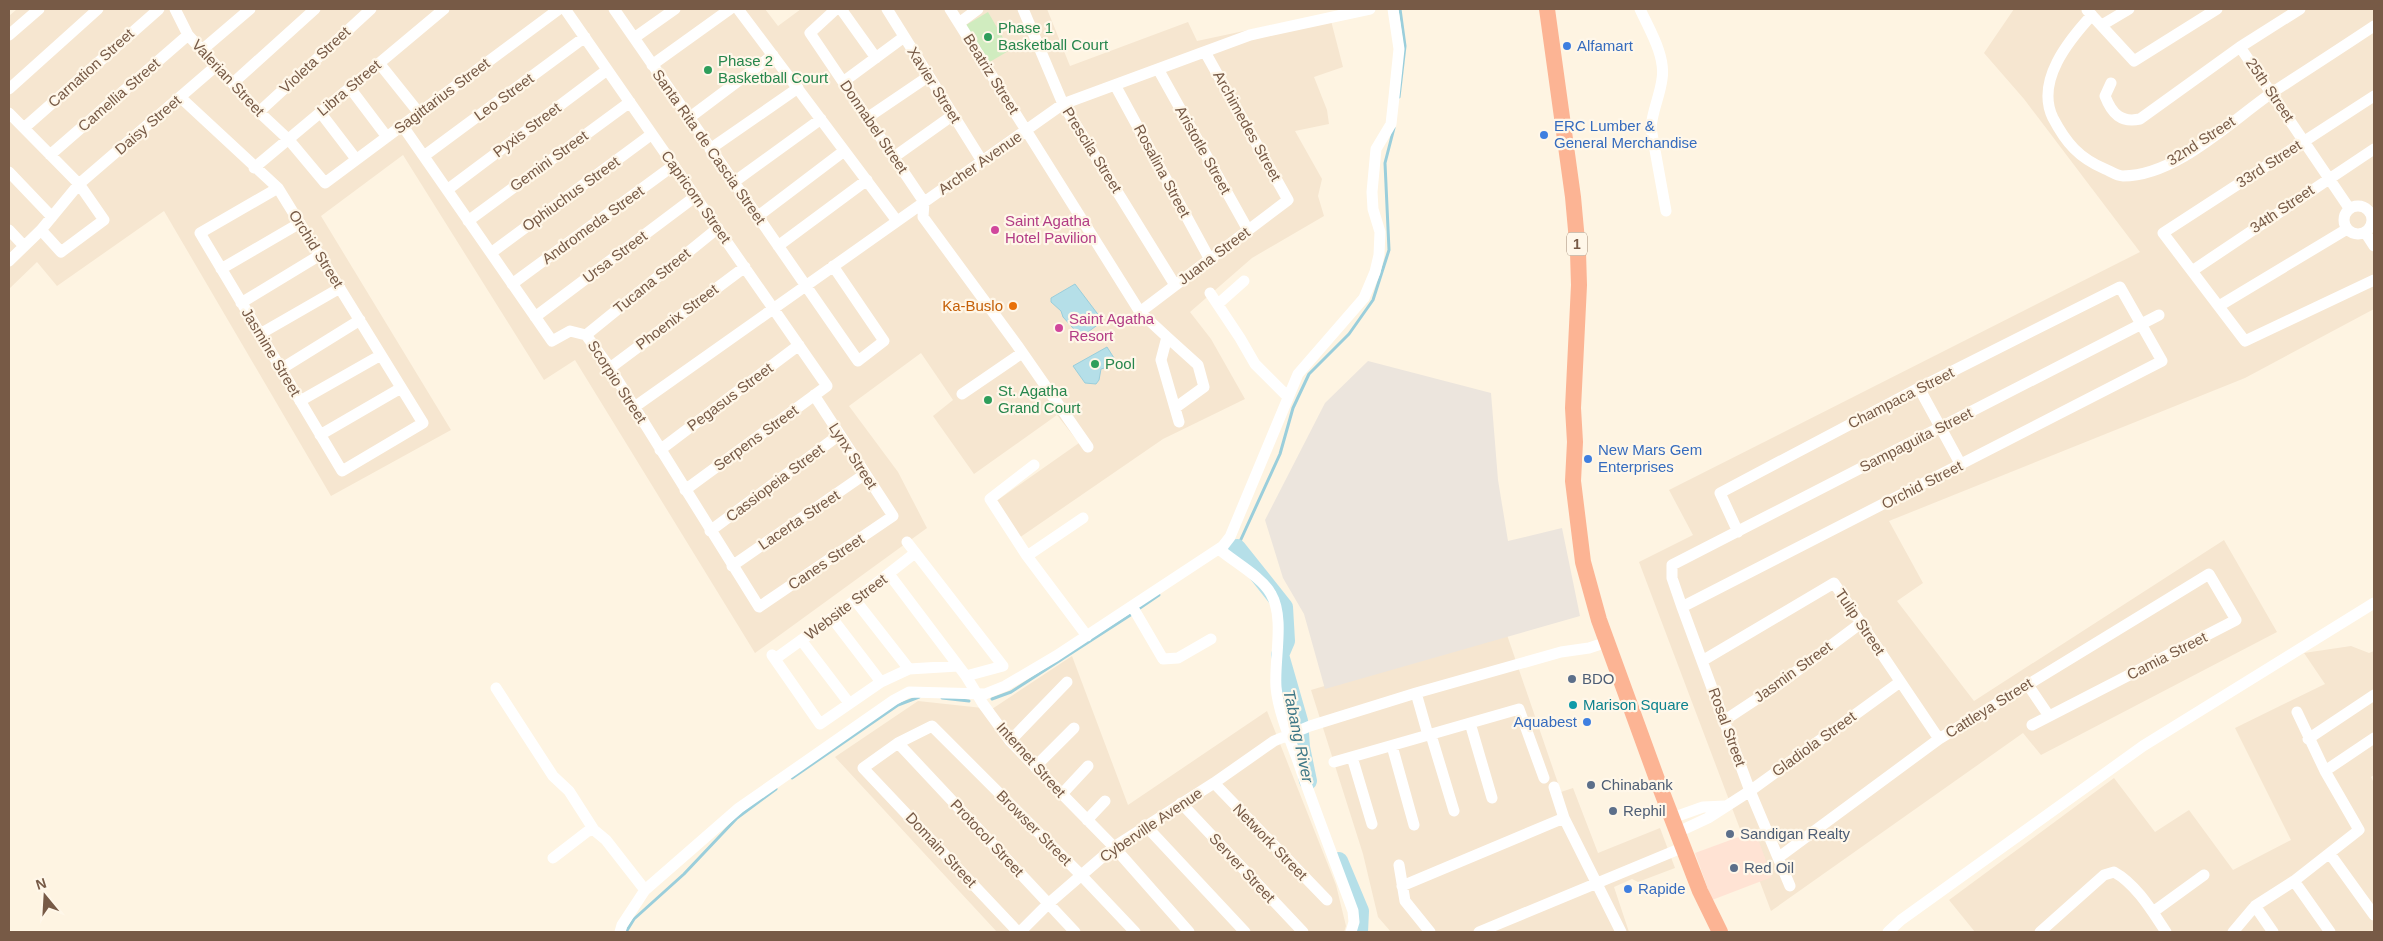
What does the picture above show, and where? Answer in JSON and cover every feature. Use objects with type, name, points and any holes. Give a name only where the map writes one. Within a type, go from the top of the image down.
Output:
[{"type":"highway","name":"1","points":[[1548,9],[1573,197],[1579,262],[1573,481],[1583,562],[1607,642],[1700,892],[1720,932]]},
{"type":"street","points":[[9,35],[39,9]]},
{"type":"street","points":[[9,89],[98,9]]},
{"type":"street","name":"Carnation Street","points":[[24,128],[158,9]]},
{"type":"street","name":"Valerian Street","points":[[175,9],[188,35],[259,112],[289,140],[325,183]]},
{"type":"street","points":[[202,50],[250,9]]},
{"type":"street","points":[[233,83],[315,9]]},
{"type":"street","name":"Violeta Street","points":[[259,112],[371,9]]},
{"type":"street","name":"Libra Street","points":[[254,168],[444,9]]},
{"type":"street","name":"Sagittarius Street","points":[[325,183],[559,9]]},
{"type":"street","name":"Capricorn Street","points":[[565,9],[827,386]]},
{"type":"street","name":"Santa Rita de Cascia Street","points":[[614,9],[858,361],[884,341],[833,266]]},
{"type":"street","points":[[634,38],[674,9]]},
{"type":"street","points":[[652,65],[730,9]]},
{"type":"street","points":[[738,9],[897,221]]},
{"type":"street","name":"Donnabel Street","points":[[836,9],[810,33],[924,202]]},
{"type":"street","points":[[841,9],[876,58]]},
{"type":"street","name":"Xavier Street","points":[[887,9],[982,161]]},
{"type":"street","name":"Beatriz Street","points":[[950,9],[1140,312],[1198,365],[1204,387],[1175,408]]},
{"type":"street","points":[[959,23],[978,9]]},
{"type":"street","name":"Prescila Street","points":[[1023,9],[1063,104],[1175,284]]},
{"type":"street","name":"Archer Avenue","points":[[633,408],[1063,104],[1250,35],[1370,9]]},
{"type":"street","points":[[620,932],[622,925],[645,890],[739,808],[894,700],[909,692],[985,694],[1017,680],[1087,636],[1134,610],[1196,562],[1219,549],[1230,537],[1298,374],[1364,298],[1375,272],[1379,255],[1380,232],[1372,209],[1372,192],[1376,149],[1391,124],[1399,49],[1394,9]]},
{"type":"street","points":[[1640,9],[1663,69],[1651,128],[1666,210]]},
{"type":"street","points":[[2102,25],[2128,9]]},
{"type":"street","points":[[2089,12],[2134,61],[2217,9]]},
{"type":"street","points":[[2111,83],[2105,96],[2110,108],[2119,118],[2129,121],[2140,119],[2240,48],[2300,9]]},
{"type":"street","name":"32nd Street","points":[[2089,12],[2061,52],[2052,75],[2048,99],[2050,112],[2061,134],[2074,151],[2091,163],[2122,176],[2168,164],[2190,152],[2272,93],[2374,26]]},
{"type":"street","name":"Camellia Street","points":[[50,155],[188,35]]},
{"type":"street","name":"Leo Street","points":[[424,156],[585,37]]},
{"type":"street","points":[[843,82],[904,37]]},
{"type":"street","name":"25th Street","points":[[2240,48],[2349,208]]},
{"type":"street","name":"Archimedes Street","points":[[1205,52],[1288,200]]},
{"type":"street","points":[[689,118],[772,55]]},
{"type":"street","points":[[379,62],[419,113]]},
{"type":"street","name":"Daisy Street","points":[[9,261],[41,230],[79,184],[216,66]]},
{"type":"street","name":"Aristotle Street","points":[[1158,69],[1248,230]]},
{"type":"street","name":"Pyxis Street","points":[[447,190],[608,70]]},
{"type":"street","points":[[868,118],[929,76]]},
{"type":"street","name":"Rosalina Street","points":[[1115,85],[1209,258]]},
{"type":"street","points":[[350,88],[387,137]]},
{"type":"street","points":[[710,149],[798,88]]},
{"type":"street","name":"33rd Street","points":[[2192,270],[2163,233],[2374,96]]},
{"type":"street","name":"Orchid Street","points":[[180,97],[254,168],[278,188],[423,423],[342,471]]},
{"type":"street","name":"Gemini Street","points":[[468,221],[630,102]]},
{"type":"street","points":[[320,112],[356,160]]},
{"type":"street","points":[[9,113],[79,184],[104,220],[60,252],[41,230]]},
{"type":"street","points":[[894,157],[953,115]]},
{"type":"street","points":[[734,182],[820,119]]},
{"type":"street","name":"Scorpio Street","points":[[402,125],[552,341],[570,331],[586,335],[610,368],[633,408],[759,608]]},
{"type":"street","name":"Ophiuchus Street","points":[[491,253],[652,134]]},
{"type":"street","name":"34th Street","points":[[2192,270],[2374,149]]},
{"type":"street","points":[[757,217],[844,151]]},
{"type":"street","name":"Andromeda Street","points":[[512,284],[674,166]]},
{"type":"street","points":[[9,172],[52,217]]},
{"type":"street","points":[[778,246],[867,180]]},
{"type":"street","name":"Jasmine Street","points":[[278,188],[200,233],[342,471]]},
{"type":"street","name":"Ursa Street","points":[[535,317],[696,196]]},
{"type":"street","name":"Juana Street","points":[[1140,312],[1288,200]]},
{"type":"street","points":[[924,202],[923,217],[1088,447]]},
{"type":"street","points":[[2361,206],[2372,210],[2372,220],[2365,232],[2356,234],[2347,229],[2344,218],[2349,208],[2361,206]]},
{"type":"street","points":[[221,269],[300,223]]},
{"type":"street","name":"Tucana Street","points":[[586,335],[718,228]]},
{"type":"street","points":[[2219,306],[2347,229]]},
{"type":"street","points":[[9,230],[24,246]]},
{"type":"street","points":[[2365,232],[2374,246]]},
{"type":"street","points":[[242,303],[320,255]]},
{"type":"street","name":"Phoenix Street","points":[[610,368],[745,267]]},
{"type":"street","points":[[2192,270],[2245,341],[2374,280]]},
{"type":"street","points":[[1218,304],[1244,281]]},
{"type":"street","name":"Champaca Street","points":[[1738,532],[1720,493],[1919,388],[2120,286],[2141,324]]},
{"type":"street","points":[[260,334],[340,288]]},
{"type":"street","points":[[1210,293],[1255,364],[1288,397]]},
{"type":"street","name":"Sampaguita Street","points":[[1672,565],[2159,315]]},
{"type":"street","points":[[281,369],[360,320]]},
{"type":"street","name":"Orchid Street","points":[[1682,607],[2162,361],[2141,324]]},
{"type":"street","points":[[1167,337],[1161,360],[1180,422]]},
{"type":"street","name":"Pegasus Street","points":[[660,450],[799,345]]},
{"type":"street","points":[[962,394],[1022,353]]},
{"type":"street","points":[[300,401],[381,355]]},
{"type":"street","name":"Serpens Street","points":[[685,490],[827,386]]},
{"type":"street","points":[[320,435],[401,388]]},
{"type":"street","points":[[1919,388],[1961,465]]},
{"type":"street","name":"Lynx Street","points":[[814,395],[893,516]]},
{"type":"street","name":"Cassiopeia Street","points":[[710,531],[840,434]]},
{"type":"street","points":[[1034,466],[990,499],[1027,556],[1087,636]]},
{"type":"street","name":"Lacerta Street","points":[[732,566],[865,474]]},
{"type":"street","name":"Canes Street","points":[[759,608],[893,516]]},
{"type":"street","points":[[1027,556],[1083,518]]},
{"type":"street","points":[[907,542],[1003,666],[966,676]]},
{"type":"street","points":[[1219,549],[1259,580],[1270,592],[1277,606],[1279,625],[1276,644],[1276,689],[1353,911],[1354,922],[1351,932]]},
{"type":"street","name":"Website Street","points":[[849,703],[820,724],[774,657],[802,640],[832,618],[915,553]]},
{"type":"street","name":"Rosal Street","points":[[1672,565],[1672,578],[1682,607],[1750,791],[1790,886]]},
{"type":"street","name":"Internet Street","points":[[889,574],[966,676],[1010,741],[1114,847],[1189,932]]},
{"type":"street","name":"Cattleya Street","points":[[1779,857],[1939,739],[2208,574]]},
{"type":"street","name":"Camia Street","points":[[2032,725],[2236,620],[2208,574]]},
{"type":"street","name":"Tulip Street","points":[[1702,661],[1834,583],[1939,739]]},
{"type":"street","points":[[855,600],[909,669]]},
{"type":"street","points":[[1888,932],[1901,920],[2054,808],[2143,746],[2374,604]]},
{"type":"street","points":[[1134,610],[1163,658],[1178,658],[1211,639]]},
{"type":"street","points":[[832,618],[881,682]]},
{"type":"street","name":"Jasmin Street","points":[[1725,720],[1861,623]]},
{"type":"street","points":[[802,640],[849,703],[881,682],[909,669],[958,666]]},
{"type":"street","name":"Cyberville Avenue","points":[[1019,932],[1048,904],[1114,847],[1145,825],[1214,783],[1274,741],[1310,726],[1416,693],[1561,652],[1589,648],[1607,642]]},
{"type":"street","points":[[1010,741],[1066,682]]},
{"type":"street","name":"Gladiola Street","points":[[1479,932],[1596,883],[1678,832],[1703,807],[1727,805],[1750,791],[1900,682]]},
{"type":"street","points":[[2028,685],[2049,716]]},
{"type":"street","points":[[496,688],[553,776],[569,791],[594,830],[606,840],[645,890]]},
{"type":"street","points":[[1416,693],[1454,811]]},
{"type":"street","points":[[2308,739],[2374,695]]},
{"type":"street","points":[[1334,762],[1519,709],[1544,778]]},
{"type":"street","points":[[2233,932],[2255,906],[2294,881],[2359,830],[2308,739],[2297,712]]},
{"type":"street","points":[[1470,723],[1492,798]]},
{"type":"street","name":"Browser Street","points":[[898,743],[932,726],[1081,875],[1135,932]]},
{"type":"street","points":[[1035,767],[1074,728]]},
{"type":"street","points":[[2325,771],[2374,738]]},
{"type":"street","name":"Domain Street","points":[[898,743],[863,768],[1019,932]]},
{"type":"street","name":"Protocol Street","points":[[898,743],[1075,932]]},
{"type":"street","points":[[1392,746],[1414,824]]},
{"type":"street","points":[[1352,757],[1372,824]]},
{"type":"street","points":[[1062,794],[1088,766]]},
{"type":"street","name":"Network Street","points":[[1214,783],[1327,900]]},
{"type":"street","points":[[1554,787],[1564,818],[1621,932]]},
{"type":"street","points":[[1087,820],[1105,801]]},
{"type":"street","name":"Server Street","points":[[1181,803],[1303,932]]},
{"type":"street","points":[[1402,886],[1564,818]]},
{"type":"street","points":[[1145,825],[1245,932]]},
{"type":"street","points":[[553,858],[588,831],[594,830]]},
{"type":"street","points":[[2330,854],[2374,915]]},
{"type":"street","points":[[1399,866],[1405,901],[1430,932]]},
{"type":"street","points":[[2040,932],[2104,875],[2114,872],[2124,878],[2153,912],[2166,932]]},
{"type":"street","points":[[2153,912],[2204,875]]},
{"type":"street","points":[[2294,881],[2330,932]]},
{"type":"street","points":[[2255,906],[2273,932]]},
{"type":"shaded area","points":[[17,9],[765,9],[778,26],[801,9],[1047,9],[1070,66],[1188,22],[1197,41],[1329,13],[1343,67],[1314,77],[1327,110],[1329,124],[1295,131],[1322,179],[1318,196],[1324,216],[1252,258],[1190,312],[1211,339],[1245,399],[1163,439],[1019,538],[995,502],[1079,443],[1057,415],[974,474],[933,416],[953,400],[921,353],[849,406],[898,472],[927,528],[755,653],[575,360],[544,380],[403,155],[321,216],[451,430],[331,496],[164,211],[57,286],[37,262],[9,289],[9,16]]},
{"type":"shaded area","points":[[2014,9],[2374,9],[2374,309],[2245,378],[1889,521],[1923,583],[1897,601],[1974,701],[2224,540],[2277,632],[2041,755],[2023,733],[1771,911],[1639,562],[1693,535],[1669,490],[2140,252],[2024,99],[1984,53]]},
{"type":"shaded area","points":[[1368,361],[1491,393],[1498,480],[1508,541],[1562,528],[1580,616],[1325,689],[1304,614],[1283,578],[1265,520],[1325,403]]},
{"type":"shaded area","points":[[1506,632],[1561,792],[1573,788],[1598,853],[1660,828],[1675,868],[1638,882],[1632,879],[1614,887],[1629,932],[1391,932],[1378,917],[1363,854],[1311,690]]},
{"type":"shaded area","points":[[2351,646],[2369,653],[2374,651],[2374,775],[2371,777],[2374,783],[2374,932],[1975,932],[1949,900],[2114,778],[2155,832],[2189,810],[2233,870],[2291,840],[2235,728],[2325,684],[2304,653]]},
{"type":"shaded area","points":[[1072,656],[1128,805],[1267,711],[1336,885],[1346,926],[1344,932],[997,932],[835,757],[918,701],[992,709]]},
{"type":"shaded area","points":[[1755,831],[1772,877],[1712,900],[1695,853]]},
{"type":"green space","name":"Phase 1 Basketball Court","points":[[988,12],[1010,50],[988,63],[966,25]]},
{"type":"water","points":[[1075,284],[1103,321],[1081,337],[1063,317],[1061,311],[1051,302],[1051,298]]},
{"type":"water","name":"Pool","points":[[1107,347],[1114,358],[1111,366],[1101,369],[1099,380],[1096,384],[1085,383],[1073,366]]},
{"type":"waterway","points":[[1399,97],[1405,46],[1400,9]]},
{"type":"waterway","points":[[1229,551],[1237,548],[1280,454],[1293,408],[1309,374],[1349,334],[1373,300],[1389,250],[1385,163],[1394,128]]},
{"type":"waterway","name":"Tabang River","points":[[1237,548],[1284,607],[1286,641],[1280,655],[1299,721],[1301,747],[1308,781]]},
{"type":"waterway","points":[[1137,610],[1159,595]]},
{"type":"waterway","points":[[992,699],[1011,692],[1132,614]]},
{"type":"waterway","points":[[792,778],[898,705],[919,697]]},
{"type":"waterway","points":[[942,698],[969,701]]},
{"type":"waterway","points":[[626,932],[634,919],[684,874],[737,818],[776,789]]},
{"type":"waterway","name":"Tabang River","points":[[1339,861],[1360,911],[1359,932]]},
{"type":"place","name":"Phase 1 Basketball Court","points":[[988,37]]},
{"type":"place","name":"Alfamart","points":[[1567,46]]},
{"type":"place","name":"Phase 2 Basketball Court","points":[[708,70]]},
{"type":"place","name":"ERC Lumber & General Merchandise","points":[[1544,135]]},
{"type":"place","name":"Saint Agatha Hotel Pavilion","points":[[995,230]]},
{"type":"place","name":"Ka-Buslo","points":[[1013,306]]},
{"type":"place","name":"Saint Agatha Resort","points":[[1059,328]]},
{"type":"place","name":"Pool","points":[[1095,364]]},
{"type":"place","name":"St. Agatha Grand Court","points":[[988,400]]},
{"type":"place","name":"New Mars Gem Enterprises","points":[[1588,459]]},
{"type":"place","name":"BDO","points":[[1572,679]]},
{"type":"place","name":"Marison Square","points":[[1573,705]]},
{"type":"place","name":"Aquabest","points":[[1587,722]]},
{"type":"place","name":"Chinabank","points":[[1591,785]]},
{"type":"place","name":"Rephil","points":[[1613,811]]},
{"type":"place","name":"Sandigan Realty","points":[[1730,834]]},
{"type":"place","name":"Red Oil","points":[[1734,868]]},
{"type":"place","name":"Rapide","points":[[1628,889]]}]
